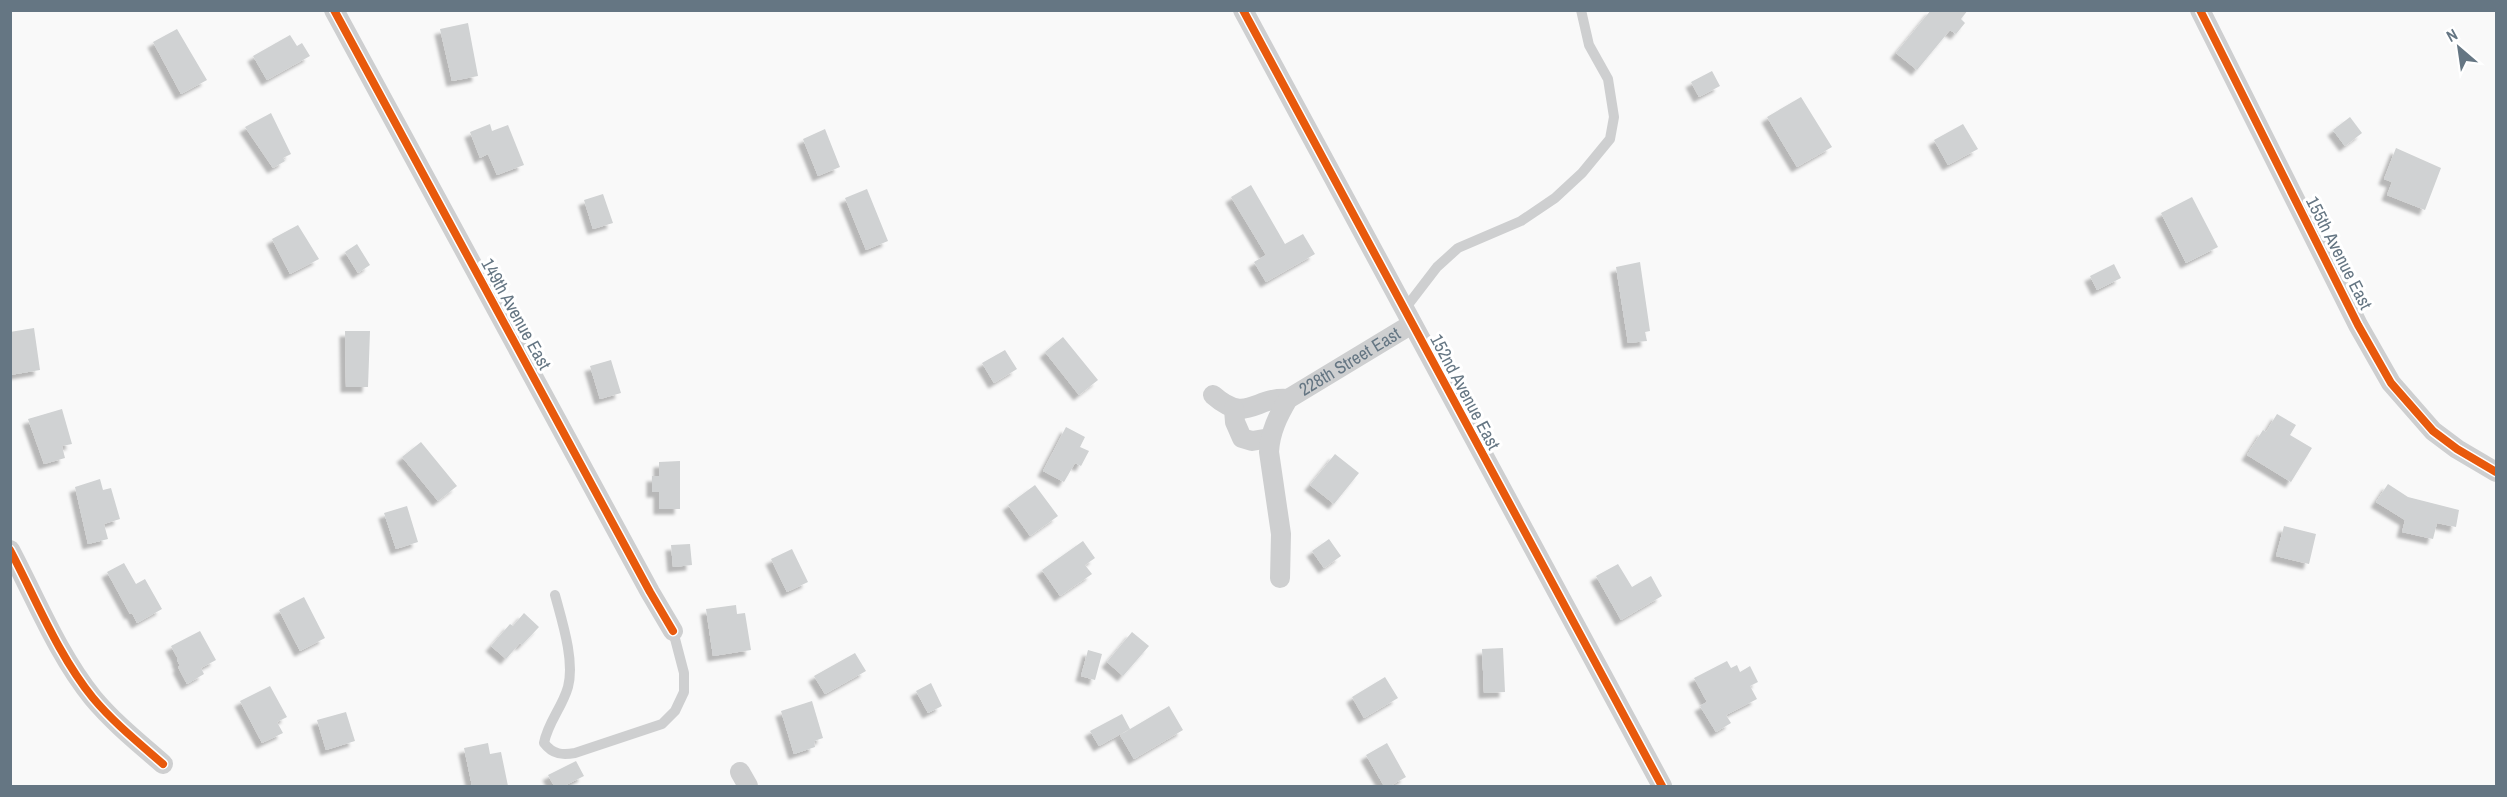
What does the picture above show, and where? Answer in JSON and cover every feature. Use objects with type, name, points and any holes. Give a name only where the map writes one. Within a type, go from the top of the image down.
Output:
[{"type":"street","name":"149th Avenue East","points":[[334,10],[673,631]]},
{"type":"street","name":"152nd Avenue East","points":[[1243,10],[1662,786]]},
{"type":"street","name":"155th Avenue East","points":[[2200,10],[2358,325],[2391,383],[2433,431],[2457,449],[2496,472]]},
{"type":"street","name":"228th Street East","points":[[1288,399],[1408,317]]},
{"type":"street","points":[[1213,395],[1234,409],[1248,409],[1277,398],[1288,399],[1279,414],[1270,438],[1271,473],[1281,534],[1280,578]]},
{"type":"street","points":[[1234,409],[1235,422],[1242,438],[1252,441],[1270,438]]},
{"type":"street","points":[[10,550],[81,681],[113,719],[163,764]]},
{"type":"lane","points":[[1408,317],[1437,267],[1458,248],[1521,221],[1555,198],[1582,173],[1610,139],[1614,117],[1608,79],[1589,45],[1581,10]]},
{"type":"lane","points":[[555,595],[568,640],[568,686],[560,707],[547,729],[544,743],[561,755],[575,753],[662,724],[675,711],[684,692],[684,673],[673,631]]},
{"type":"building","points":[[1931,10],[1968,10],[1961,19],[1965,23],[1956,34],[1950,30],[1917,70],[1896,53]]},
{"type":"building","points":[[468,23],[478,76],[452,81],[440,29]]},
{"type":"building","points":[[177,29],[207,80],[181,94],[153,42]]},
{"type":"building","points":[[290,35],[297,46],[302,43],[310,56],[267,80],[253,56]]},
{"type":"building","points":[[1712,71],[1720,86],[1699,97],[1691,82]]},
{"type":"building","points":[[1801,97],[1832,147],[1797,167],[1767,117]]},
{"type":"building","points":[[271,113],[291,154],[283,158],[285,161],[273,168],[245,127]]},
{"type":"building","points":[[2350,117],[2362,133],[2345,146],[2333,130]]},
{"type":"building","points":[[490,124],[492,131],[508,125],[524,165],[497,175],[488,154],[480,158],[470,132]]},
{"type":"building","points":[[1963,124],[1978,149],[1948,165],[1934,140]]},
{"type":"building","points":[[825,129],[840,167],[818,176],[803,139]]},
{"type":"building","points":[[2396,148],[2441,168],[2425,210],[2387,195],[2392,182],[2384,179]]},
{"type":"building","points":[[1251,185],[1285,244],[1303,234],[1315,254],[1266,282],[1254,262],[1266,255],[1231,197]]},
{"type":"building","points":[[867,189],[888,241],[866,250],[845,198]]},
{"type":"building","points":[[603,194],[613,223],[593,229],[584,200]]},
{"type":"building","points":[[2192,197],[2218,247],[2186,263],[2161,213]]},
{"type":"building","points":[[298,225],[319,259],[290,274],[272,239]]},
{"type":"building","points":[[357,244],[370,265],[358,273],[345,252]]},
{"type":"building","points":[[1640,262],[1650,331],[1645,332],[1647,341],[1628,343],[1616,267]]},
{"type":"building","points":[[2114,264],[2121,278],[2097,290],[2090,276]]},
{"type":"building","points":[[34,328],[40,370],[10,375],[10,332]]},
{"type":"building","points":[[345,331],[370,331],[368,387],[346,387]]},
{"type":"building","points":[[1063,337],[1098,380],[1079,395],[1045,352]]},
{"type":"building","points":[[1005,350],[1017,369],[994,383],[982,363]]},
{"type":"building","points":[[611,360],[621,393],[600,399],[590,366]]},
{"type":"building","points":[[62,409],[72,444],[62,446],[65,458],[44,464],[28,419]]},
{"type":"building","points":[[2277,414],[2296,425],[2290,435],[2312,448],[2291,482],[2247,455],[2263,430],[2266,432]]},
{"type":"building","points":[[1066,427],[1085,437],[1080,447],[1089,451],[1081,466],[1075,463],[1064,482],[1043,471]]},
{"type":"building","points":[[421,442],[457,486],[438,501],[402,457]]},
{"type":"building","points":[[1335,454],[1359,473],[1334,504],[1310,485]]},
{"type":"building","points":[[680,461],[680,509],[659,509],[659,492],[652,492],[652,476],[659,476],[659,462]]},
{"type":"building","points":[[100,479],[103,490],[111,488],[120,519],[104,524],[108,539],[88,544],[75,487]]},
{"type":"building","points":[[2388,484],[2408,497],[2459,510],[2456,527],[2437,523],[2433,539],[2402,532],[2405,520],[2376,502]]},
{"type":"building","points":[[1035,485],[1058,516],[1030,536],[1008,505]]},
{"type":"building","points":[[407,506],[418,542],[396,549],[384,513]]},
{"type":"building","points":[[2284,526],[2316,534],[2309,564],[2276,556]]},
{"type":"building","points":[[1329,539],[1341,556],[1324,568],[1312,551]]},
{"type":"building","points":[[1083,541],[1095,558],[1085,565],[1092,574],[1060,596],[1042,570]]},
{"type":"building","points":[[690,544],[692,565],[673,567],[671,545]]},
{"type":"building","points":[[792,549],[808,582],[787,592],[771,559]]},
{"type":"building","points":[[124,563],[136,584],[145,579],[162,609],[137,623],[107,572]]},
{"type":"building","points":[[1618,564],[1632,587],[1651,576],[1662,596],[1621,620],[1596,576]]},
{"type":"building","points":[[304,597],[325,638],[300,651],[279,610]]},
{"type":"building","points":[[736,605],[737,614],[745,613],[751,650],[713,656],[706,609]]},
{"type":"building","points":[[524,613],[539,627],[506,659],[491,646],[510,624],[513,626]]},
{"type":"building","points":[[200,631],[216,660],[201,668],[204,674],[187,684],[171,646]]},
{"type":"building","points":[[1132,632],[1149,646],[1123,676],[1107,662]]},
{"type":"building","points":[[1503,648],[1505,692],[1484,693],[1482,649]]},
{"type":"building","points":[[1088,650],[1102,654],[1095,680],[1081,676]]},
{"type":"building","points":[[855,653],[866,671],[825,694],[814,676]]},
{"type":"building","points":[[1727,661],[1731,668],[1737,665],[1740,672],[1750,666],[1758,682],[1750,686],[1757,699],[1726,715],[1731,723],[1716,732],[1700,706],[1707,702],[1694,678]]},
{"type":"building","points":[[1385,677],[1398,698],[1364,718],[1352,697]]},
{"type":"building","points":[[931,683],[942,706],[928,713],[916,691]]},
{"type":"building","points":[[270,686],[287,717],[277,722],[283,733],[262,743],[240,701]]},
{"type":"building","points":[[812,701],[823,738],[814,741],[815,747],[794,754],[781,711]]},
{"type":"building","points":[[1169,706],[1183,730],[1134,759],[1120,735]]},
{"type":"building","points":[[346,712],[355,741],[326,750],[317,720]]},
{"type":"building","points":[[1122,714],[1130,729],[1099,746],[1090,731]]},
{"type":"building","points":[[488,743],[490,754],[501,752],[508,786],[472,786],[464,748]]},
{"type":"building","points":[[1387,743],[1406,777],[1390,786],[1384,786],[1366,755]]},
{"type":"building","points":[[576,761],[584,776],[564,786],[554,786],[548,775]]},
{"type":"cycle path","points":[[334,10],[673,631]]},
{"type":"cycle path","points":[[1243,10],[1662,786]]},
{"type":"cycle path","points":[[2200,10],[2358,325],[2391,383],[2433,431],[2457,449],[2496,472]]},
{"type":"cycle path","points":[[10,550],[58,645],[80,681],[109,716],[163,764]]}]
